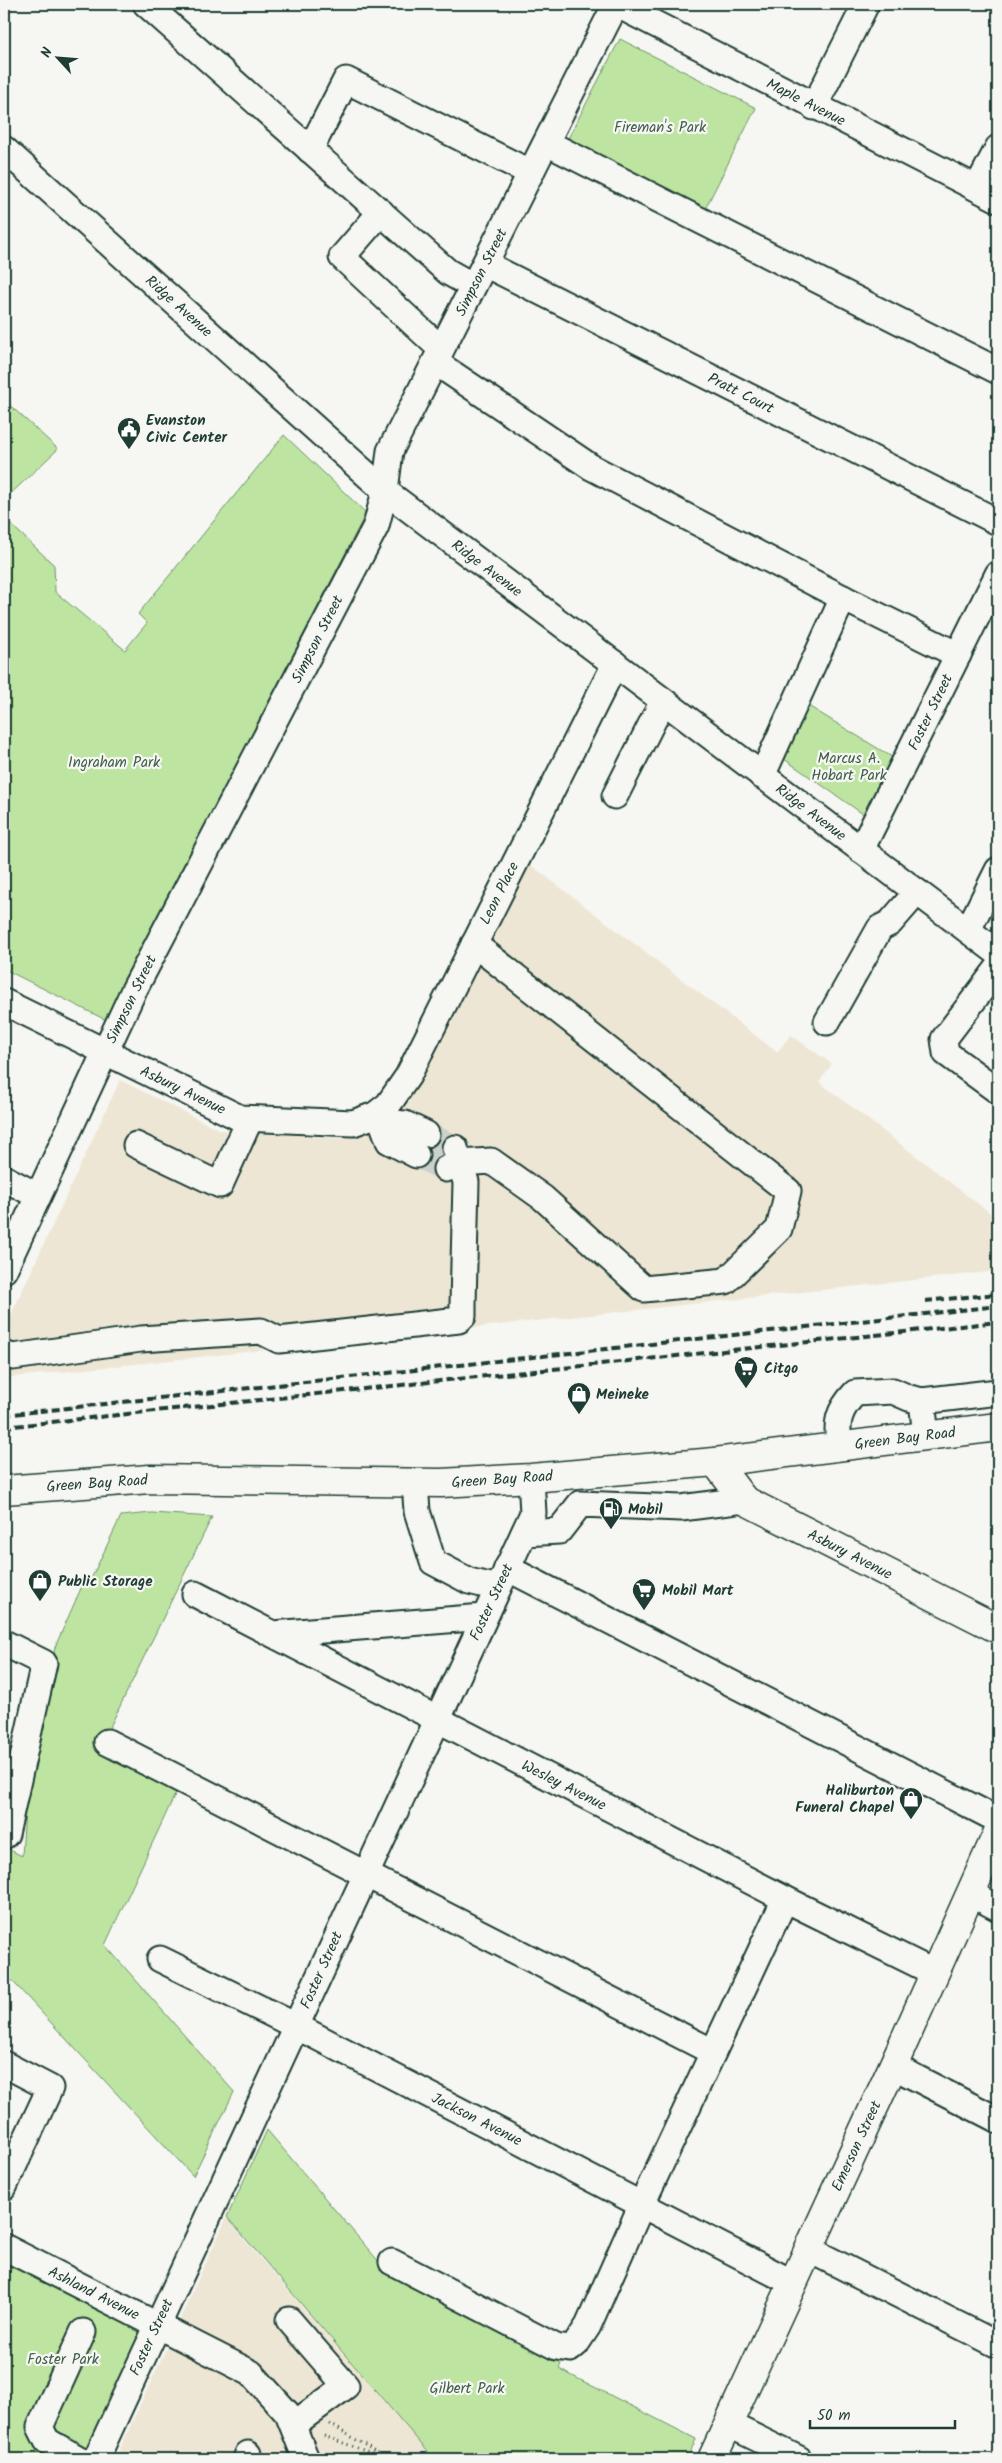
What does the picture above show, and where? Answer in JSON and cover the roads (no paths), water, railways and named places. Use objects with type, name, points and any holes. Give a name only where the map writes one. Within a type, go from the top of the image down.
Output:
[{"type":"main road","name":"Green Bay Road","points":[[4,1490],[150,1479],[415,1483],[532,1478],[715,1462],[998,1427]]},
{"type":"main road","name":"Asbury Avenue","points":[[715,1462],[744,1500],[998,1629]]},
{"type":"main road","name":"Emerson Street","points":[[712,2459],[893,2066],[998,1832]]},
{"type":"street","points":[[146,4],[448,272],[473,286]]},
{"type":"street","name":"Maple Avenue","points":[[616,4],[814,107],[988,194]]},
{"type":"street","name":"Simpson Street","points":[[4,1270],[133,992],[376,526],[385,491],[390,451],[616,4]]},
{"type":"street","points":[[814,107],[866,4]]},
{"type":"street","points":[[310,150],[346,80],[531,173]]},
{"type":"street","points":[[547,143],[998,371]]},
{"type":"street","points":[[988,194],[998,148]]},
{"type":"street","name":"Ridge Avenue","points":[[4,149],[385,491],[998,953]]},
{"type":"street","points":[[380,212],[342,257],[438,356],[591,466],[842,598],[958,654]]},
{"type":"street","name":"Pratt Court","points":[[485,264],[998,522]]},
{"type":"street","name":"Foster Street","points":[[861,850],[998,574]]},
{"type":"street","points":[[762,776],[842,598]]},
{"type":"street","name":"Leon Place","points":[[379,1118],[408,1076],[615,664]]},
{"type":"street","points":[[615,796],[663,701]]},
{"type":"street","points":[[968,930],[998,870]]},
{"type":"street","points":[[827,1022],[880,928],[890,923],[917,892]]},
{"type":"street","points":[[4,1354],[13,1357],[141,1339],[262,1331],[279,1340],[459,1320],[463,1316],[466,1182],[454,1160],[491,1161],[543,1198],[644,1289],[726,1281],[779,1229],[788,1191],[474,944]]},
{"type":"street","points":[[998,968],[944,1039],[946,1054],[998,1091]]},
{"type":"street","name":"Asbury Avenue","points":[[4,1002],[240,1118],[353,1123],[379,1118]]},
{"type":"street","points":[[136,1145],[220,1185],[250,1118]]},
{"type":"street","points":[[379,1118],[405,1124],[421,1144]]},
{"type":"street","points":[[4,1178],[38,1196]]},
{"type":"street","points":[[839,1446],[837,1428],[842,1406],[856,1393],[893,1391],[909,1398],[922,1400],[998,1392]]},
{"type":"street","points":[[922,1400],[926,1436]]},
{"type":"street","points":[[639,1468],[641,1507]]},
{"type":"street","points":[[524,1533],[559,1531],[580,1504],[582,1473]]},
{"type":"street","name":"Foster Street","points":[[96,2459],[533,1513],[532,1478]]},
{"type":"street","points":[[415,1483],[417,1511],[433,1562],[469,1581],[503,1578],[998,1820]]},
{"type":"street","points":[[580,1504],[681,1508],[744,1500]]},
{"type":"street","name":"Wesley Avenue","points":[[195,1594],[785,1899],[935,1973]]},
{"type":"street","points":[[273,1634],[484,1617]]},
{"type":"street","points":[[4,1644],[44,1663],[4,1836]]},
{"type":"street","points":[[107,1742],[713,2052]]},
{"type":"street","points":[[970,1894],[998,1908]]},
{"type":"street","points":[[392,2262],[556,2347],[570,2349],[576,2344],[588,2326],[642,2204],[785,1899]]},
{"type":"street","name":"Jackson Avenue","points":[[160,1959],[296,2026],[793,2283]]},
{"type":"street","points":[[4,2064],[50,2088],[4,2187]]},
{"type":"street","points":[[893,2066],[998,2120]]},
{"type":"street","name":"Ashland Avenue","points":[[4,2248],[251,2373],[288,2414],[306,2459]]},
{"type":"street","points":[[808,2249],[998,2345]]},
{"type":"street","points":[[289,2320],[346,2386],[293,2425]]},
{"type":"street","points":[[79,2459],[47,2441],[40,2427],[83,2332]]},
{"type":"street","points":[[728,2424],[799,2459]]},
{"type":"tunnel","points":[[426,1134],[455,1148]]},
{"type":"tunnel","points":[[416,1155],[446,1169]]},
{"type":"railway","points":[[925,1301],[998,1294]]},
{"type":"railway","points":[[4,1415],[998,1306]]},
{"type":"railway","points":[[4,1427],[998,1322]]},
{"type":"place","name":"Evanston Civic Center","points":[[129,450]]},
{"type":"place","name":"Citgo","points":[[746,1389]]},
{"type":"place","name":"Meineke","points":[[579,1415]]},
{"type":"place","name":"Mobil","points":[[611,1530]]},
{"type":"place","name":"Public Storage","points":[[40,1602]]},
{"type":"place","name":"Mobil Mart","points":[[644,1611]]},
{"type":"place","name":"Haliburton Funeral Chapel","points":[[911,1820]]},
{"type":"park label","name":"Fireman's Park","points":[[660,127]]},
{"type":"park label","name":"Ingraham Park","points":[[114,762]]},
{"type":"park label","name":"Marcus A. Hobart Park","points":[[849,766]]},
{"type":"park label","name":"Foster Park","points":[[63,2359]]},
{"type":"park label","name":"Gilbert Park","points":[[467,2388]]}]
